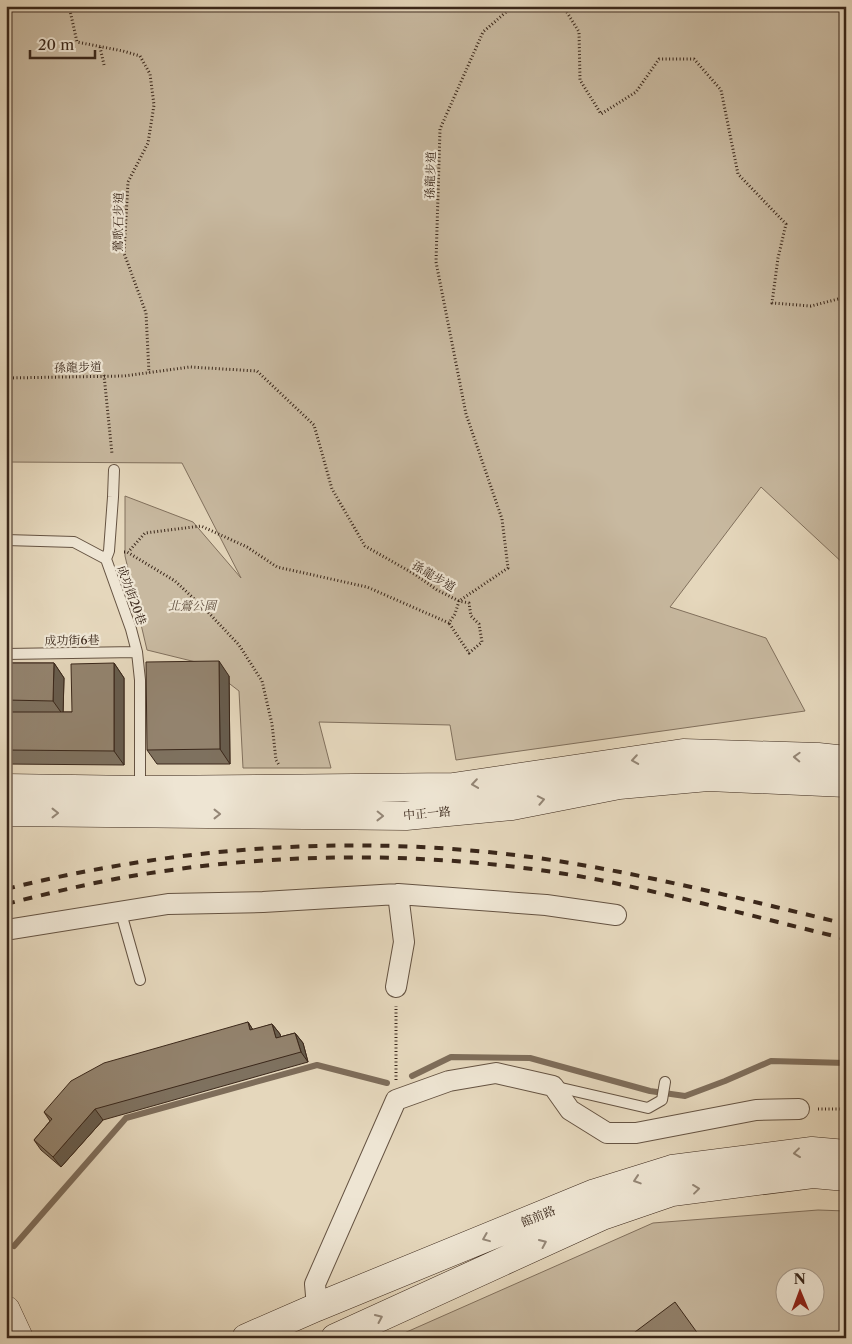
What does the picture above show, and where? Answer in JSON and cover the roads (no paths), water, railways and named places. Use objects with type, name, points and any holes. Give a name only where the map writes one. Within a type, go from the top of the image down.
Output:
[{"type":"main road","name":"中正一路","points":[[6,788],[140,790],[453,787],[683,752],[818,757],[846,760]]},
{"type":"main road","name":"中正一路","points":[[6,812],[406,816],[512,806],[619,785],[708,777],[846,783]]},
{"type":"main road","name":"館前路","points":[[246,1338],[595,1193],[672,1169],[812,1151],[846,1154]]},
{"type":"main road","points":[[335,1338],[602,1216],[672,1192],[813,1174],[846,1177]]},
{"type":"main road","points":[[6,1310],[18,1338]]},
{"type":"street","points":[[396,987],[404,942],[398,894]]},
{"type":"street","points":[[6,930],[168,904],[263,902],[398,894],[546,905],[616,915]]},
{"type":"street","points":[[317,1307],[315,1284],[396,1100],[449,1081],[496,1073],[553,1086],[570,1110],[607,1133],[636,1132],[756,1110],[799,1109]]},
{"type":"lane","points":[[107,555],[114,470]]},
{"type":"lane","name":"成功街20巷","points":[[6,540],[74,542],[107,555],[137,652],[140,680],[140,790]]},
{"type":"lane","name":"成功街6巷","points":[[6,654],[137,652]]},
{"type":"lane","points":[[121,913],[140,980]]},
{"type":"lane","points":[[553,1086],[648,1108],[662,1100],[666,1082]]},
{"type":"lane","points":[[842,1338],[846,1335]]},
{"type":"waterway","points":[[412,1076],[451,1057],[530,1058],[650,1091],[685,1096],[771,1061],[846,1063]]},
{"type":"waterway","points":[[14,1246],[126,1118],[317,1065],[387,1083]]},
{"type":"railway","points":[[6,889],[139,862],[207,853],[342,845],[409,847],[477,851],[583,865],[696,888],[846,924]]},
{"type":"railway","points":[[6,904],[115,879],[175,869],[296,859],[358,857],[419,859],[480,863],[600,880],[846,939]]},
{"type":"park label","name":"北鶯公園","points":[[192,605]]}]
